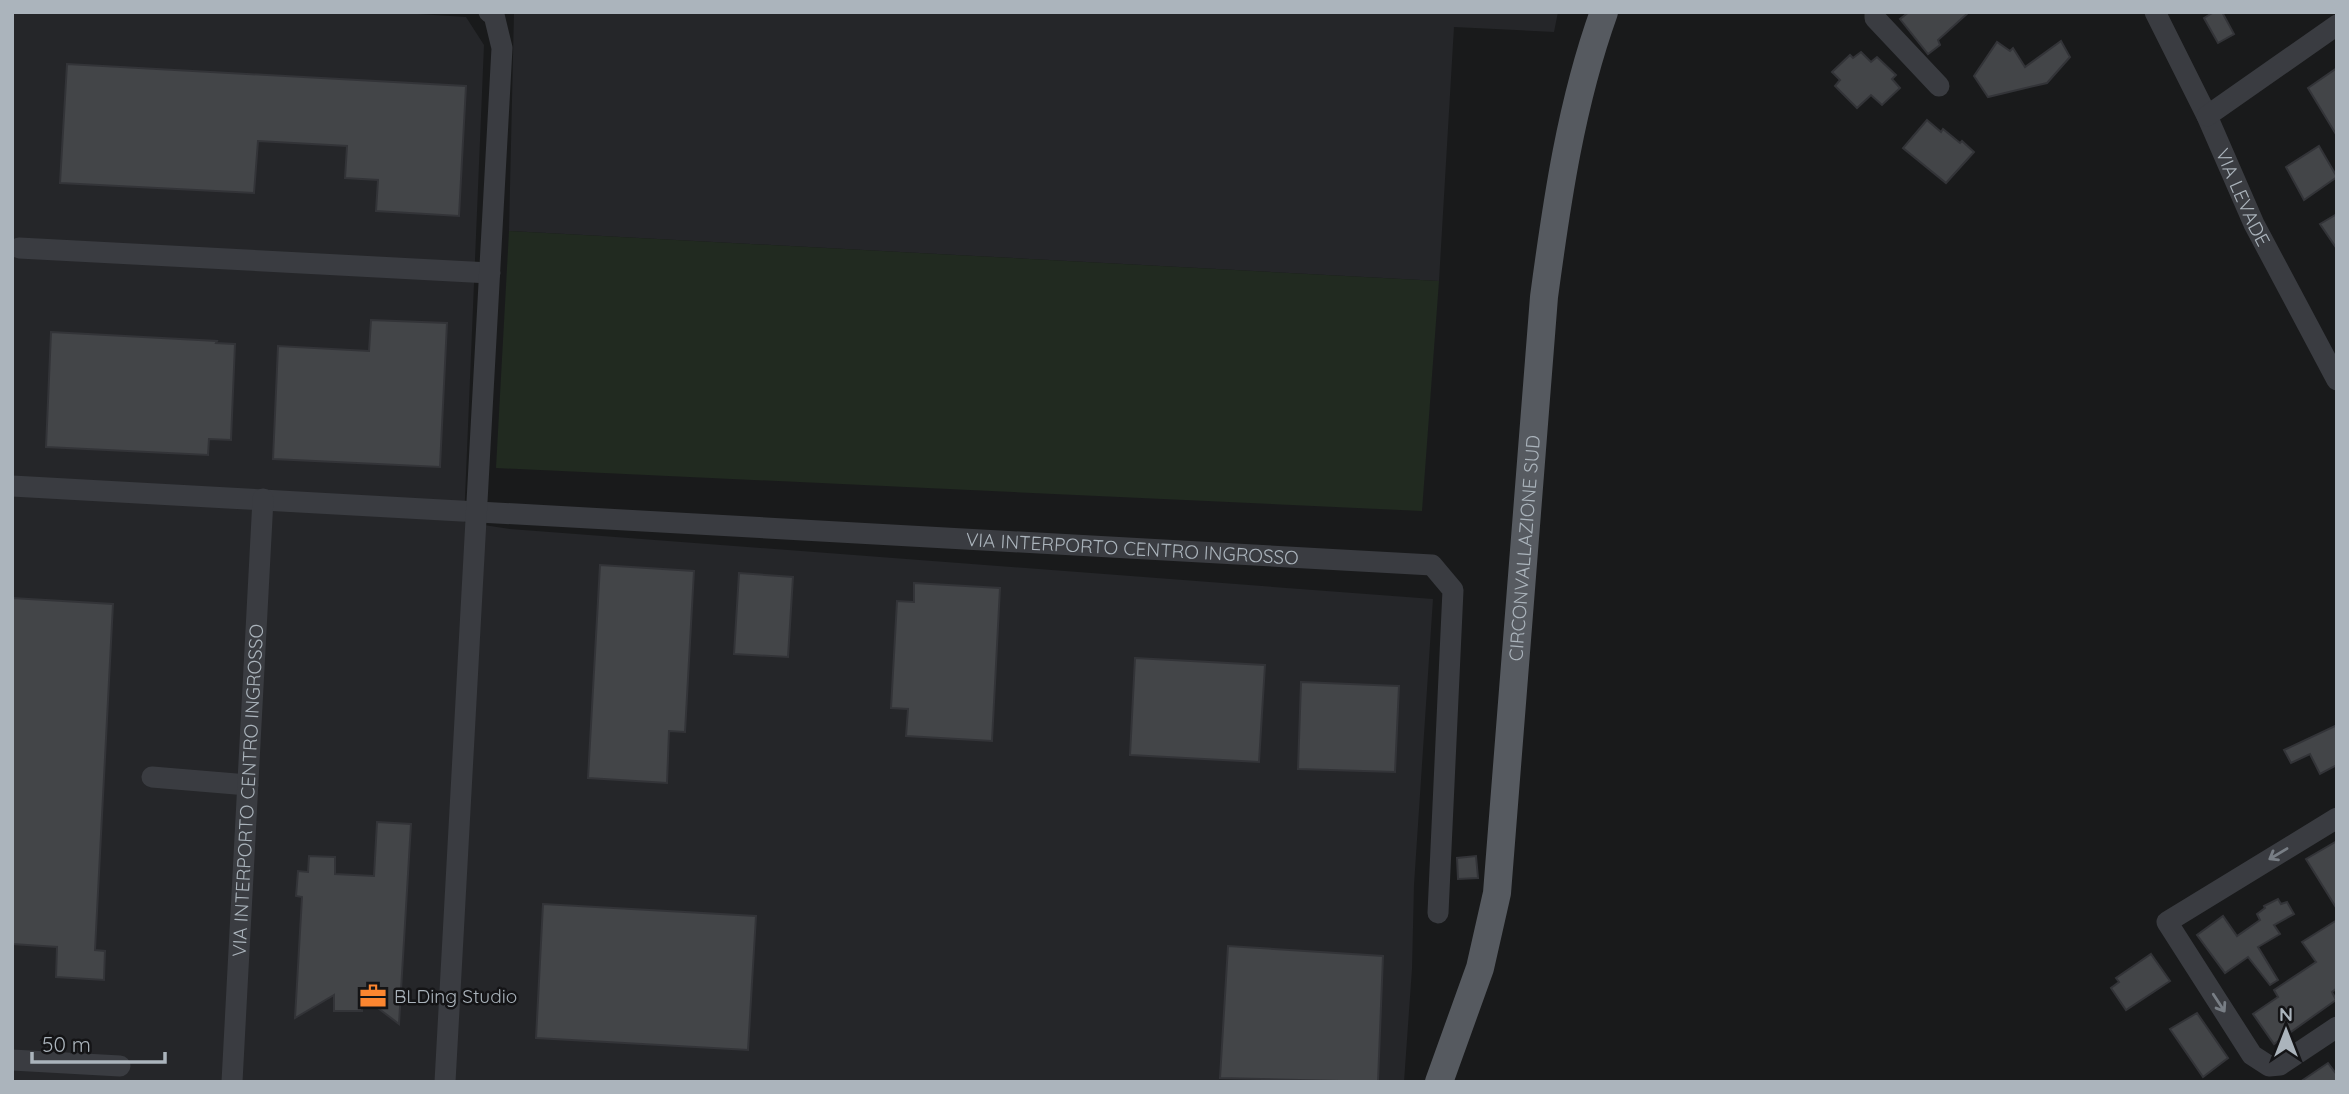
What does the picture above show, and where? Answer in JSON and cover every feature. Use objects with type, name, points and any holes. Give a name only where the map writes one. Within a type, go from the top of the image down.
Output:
[{"type":"main road","name":"CIRCONVALLAZIONE SUD","points":[[1439,1082],[1480,968],[1497,893],[1544,297],[1569,136],[1592,45],[1604,12]]},
{"type":"street","points":[[445,1082],[502,48],[494,15],[489,12]]},
{"type":"street","points":[[1875,12],[1875,18],[1939,86]]},
{"type":"street","name":"VIA LEVADE","points":[[2155,12],[2207,116],[2254,224],[2337,380]]},
{"type":"street","points":[[2207,116],[2337,25]]},
{"type":"street","points":[[19,248],[490,273]]},
{"type":"street","name":"VIA INTERPORTO CENTRO INGROSSO","points":[[12,486],[1432,565],[1454,590],[1438,913]]},
{"type":"street","name":"VIA INTERPORTO CENTRO INGROSSO","points":[[232,1082],[263,499]]},
{"type":"street","points":[[152,777],[248,785]]},
{"type":"street","points":[[2337,818],[2166,922],[2252,1055],[2269,1066],[2280,1065],[2337,1027]]},
{"type":"street","points":[[12,1060],[120,1066]]},
{"type":"shaded area","points":[[12,12],[387,12],[466,17],[484,45],[464,522],[510,529],[1433,599],[1404,1082],[12,1082]]},
{"type":"shaded area","points":[[514,12],[1558,12],[1554,32],[1454,27],[1439,281],[509,231]]},
{"type":"green space","points":[[509,231],[1439,281],[1422,511],[496,468]]},
{"type":"building","points":[[1909,12],[1969,12],[1938,40],[1940,45],[1928,54],[1900,19]]},
{"type":"building","points":[[2214,12],[2222,12],[2234,34],[2218,43],[2204,18]]},
{"type":"building","points":[[2061,41],[2070,57],[2047,83],[1988,97],[1974,76],[1997,42],[2010,51],[2013,48],[2025,67]]},
{"type":"building","points":[[1861,52],[1871,62],[1877,57],[1896,75],[1892,79],[1900,88],[1882,105],[1871,95],[1857,108],[1835,86],[1840,80],[1832,72],[1850,55],[1853,58]]},
{"type":"building","points":[[67,64],[466,86],[459,216],[376,211],[378,180],[345,178],[347,146],[258,141],[254,193],[60,183]]},
{"type":"building","points":[[2337,68],[2337,136],[2308,88]]},
{"type":"building","points":[[1927,120],[1941,132],[1943,129],[1960,143],[1962,141],[1974,152],[1946,183],[1903,148]]},
{"type":"building","points":[[2319,146],[2337,177],[2304,200],[2286,167]]},
{"type":"building","points":[[2337,214],[2337,249],[2320,224]]},
{"type":"building","points":[[371,320],[447,323],[440,467],[273,459],[278,346],[369,351]]},
{"type":"building","points":[[51,332],[235,344],[231,440],[209,439],[208,455],[46,447]]},
{"type":"building","points":[[600,565],[694,571],[685,732],[669,731],[667,783],[588,778]]},
{"type":"building","points":[[739,573],[793,577],[788,657],[734,654]]},
{"type":"building","points":[[914,583],[1000,588],[992,741],[906,736],[908,709],[891,708],[897,601],[914,602]]},
{"type":"building","points":[[12,598],[113,604],[95,950],[105,951],[104,980],[56,977],[57,947],[12,944]]},
{"type":"building","points":[[1135,658],[1265,665],[1259,762],[1130,755]]},
{"type":"building","points":[[1301,682],[1399,686],[1395,772],[1298,769]]},
{"type":"building","points":[[2337,725],[2337,765],[2320,774],[2310,754],[2291,763],[2284,750]]},
{"type":"building","points":[[377,822],[411,824],[399,1024],[362,996],[362,1011],[334,1011],[334,995],[295,1018],[302,897],[296,896],[298,871],[308,872],[309,856],[335,857],[335,874],[374,876]]},
{"type":"building","points":[[2337,841],[2337,909],[2306,859]]},
{"type":"building","points":[[1476,856],[1478,878],[1458,879],[1457,858]]},
{"type":"building","points":[[2278,899],[2281,904],[2287,902],[2294,914],[2274,925],[2280,934],[2258,947],[2278,980],[2270,985],[2248,957],[2225,973],[2197,935],[2223,916],[2237,936],[2260,920],[2257,914],[2264,906]]},
{"type":"building","points":[[543,904],[756,916],[748,1050],[536,1038]]},
{"type":"building","points":[[2337,920],[2337,988],[2332,992],[2336,1000],[2274,1044],[2253,1014],[2278,997],[2274,990],[2316,962],[2302,942]]},
{"type":"building","points":[[1228,946],[1383,956],[1378,1082],[1220,1078]]},
{"type":"building","points":[[2151,954],[2170,981],[2126,1010],[2111,988],[2119,982],[2116,978]]},
{"type":"building","points":[[2197,1013],[2228,1058],[2203,1077],[2170,1029]]},
{"type":"building","points":[[2328,1063],[2337,1075],[2337,1082],[2300,1082]]},
{"type":"place","name":"BLDing Studio","points":[[373,996]]}]
